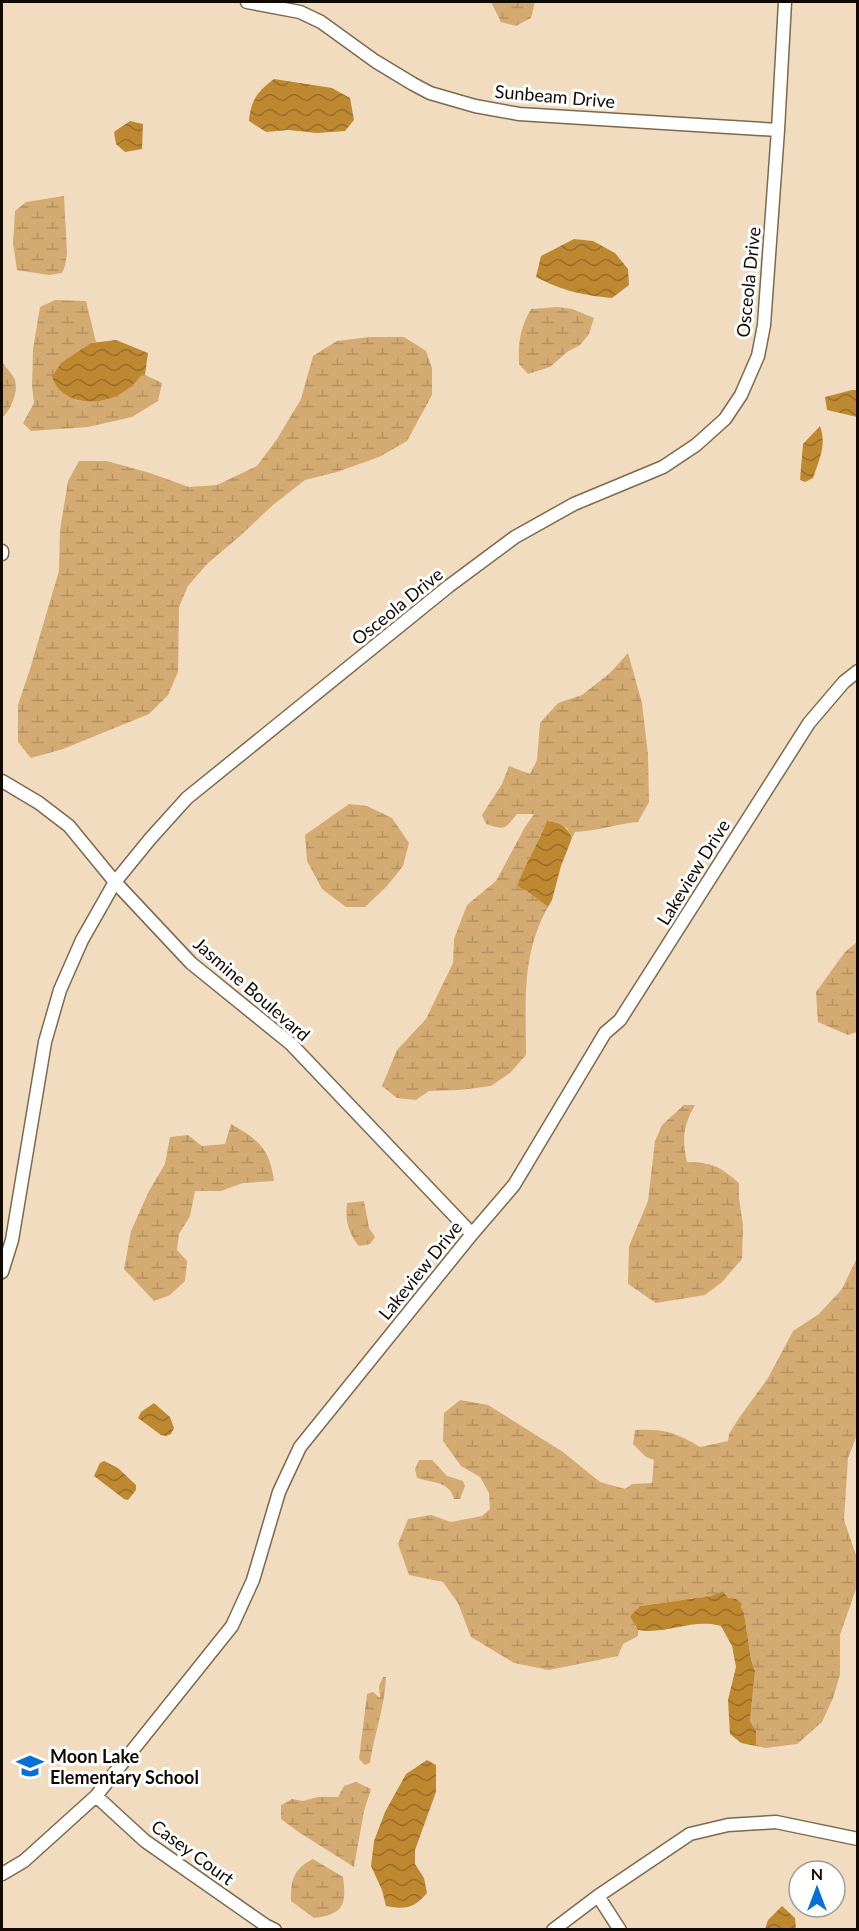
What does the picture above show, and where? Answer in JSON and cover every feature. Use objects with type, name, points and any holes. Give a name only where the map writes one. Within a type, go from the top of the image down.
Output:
[{"type":"street","name":"Sunbeam Drive","points":[[247,2],[300,12],[321,22],[375,61],[413,84],[430,93],[475,106],[519,114],[778,130]]},
{"type":"street","name":"Osceola Drive","points":[[2,1272],[12,1240],[48,1032],[60,990],[82,940],[115,882],[150,838],[187,798],[449,586],[515,537],[573,504],[663,467],[696,445],[725,419],[741,395],[758,357],[764,325],[785,2]]},
{"type":"street","name":"Lakeview Drive","points":[[2,1874],[24,1861],[96,1796],[232,1626],[253,1580],[279,1492],[300,1447],[514,1185],[605,1033],[620,1020],[809,723],[843,682],[858,671]]},
{"type":"street","name":"Jasmine Boulevard","points":[[2,781],[39,803],[69,826],[115,882],[191,963],[291,1044],[472,1234]]},
{"type":"street","name":"Casey Court","points":[[96,1796],[145,1841],[265,1925],[275,1929]]},
{"type":"street","points":[[553,1929],[690,1834],[728,1825],[776,1822],[858,1839]]},
{"type":"street","points":[[598,1896],[620,1929]]},
{"type":"green space","points":[[491,2],[535,2],[531,18],[516,26],[501,22]]},
{"type":"green space","points":[[64,196],[67,253],[62,273],[49,275],[17,270],[13,243],[15,211],[26,202]]},
{"type":"green space","points":[[55,300],[86,301],[96,342],[91,343],[75,400],[95,401],[112,397],[128,388],[143,374],[162,383],[158,401],[132,417],[88,427],[31,431],[23,423],[34,403],[33,349],[40,307]]},
{"type":"green space","points":[[557,307],[572,309],[594,318],[589,334],[580,345],[567,352],[550,367],[528,374],[519,364],[519,342],[524,323],[531,309]]},
{"type":"green space","points":[[370,337],[404,337],[426,351],[432,368],[432,395],[407,441],[379,457],[337,472],[305,480],[273,505],[207,564],[188,586],[179,607],[178,672],[168,695],[149,714],[63,749],[31,758],[18,742],[18,705],[59,571],[60,530],[68,481],[79,461],[107,461],[189,487],[217,485],[257,466],[277,439],[301,399],[313,356],[337,341]]},
{"type":"green space","points":[[2,362],[14,378],[16,388],[9,410],[2,418]]},
{"type":"green space","points":[[628,653],[642,703],[648,755],[649,802],[638,822],[575,832],[572,838],[567,828],[547,821],[517,886],[548,907],[539,925],[529,961],[526,998],[526,1055],[510,1073],[491,1086],[429,1091],[416,1100],[397,1098],[382,1086],[397,1050],[426,1019],[453,963],[454,939],[467,905],[496,881],[534,814],[517,814],[501,828],[486,824],[482,815],[502,784],[509,766],[530,774],[537,760],[540,723],[558,703],[582,695],[610,673]]},
{"type":"green space","points":[[349,804],[367,806],[392,818],[409,843],[403,866],[387,886],[365,907],[346,907],[322,889],[307,861],[305,835]]},
{"type":"green space","points":[[857,942],[857,1032],[848,1035],[818,1022],[816,992],[845,952]]},
{"type":"green space","points":[[684,1105],[695,1105],[685,1133],[684,1146],[687,1162],[716,1166],[739,1183],[743,1225],[742,1259],[722,1282],[705,1295],[656,1303],[628,1284],[629,1246],[648,1201],[655,1141],[662,1125]]},
{"type":"green space","points":[[231,1124],[261,1146],[269,1161],[274,1181],[243,1183],[221,1191],[195,1191],[190,1216],[179,1234],[177,1250],[187,1261],[185,1281],[170,1295],[154,1301],[124,1269],[131,1231],[149,1191],[165,1164],[170,1137],[188,1135],[202,1146],[225,1144]]},
{"type":"green space","points":[[364,1201],[369,1228],[375,1237],[370,1244],[359,1246],[348,1226],[347,1203]]},
{"type":"green space","points":[[857,1258],[857,1435],[848,1458],[844,1520],[857,1558],[857,1586],[840,1635],[840,1675],[833,1698],[822,1722],[797,1744],[765,1748],[756,1746],[756,1731],[750,1721],[755,1671],[744,1613],[741,1606],[728,1598],[723,1591],[711,1596],[640,1606],[634,1613],[638,1636],[623,1644],[618,1656],[549,1670],[514,1663],[471,1637],[458,1603],[443,1582],[409,1575],[398,1544],[408,1519],[431,1515],[451,1522],[482,1516],[490,1509],[489,1493],[480,1477],[461,1466],[443,1441],[444,1413],[460,1400],[488,1405],[563,1452],[600,1482],[625,1489],[632,1484],[652,1483],[654,1460],[646,1457],[633,1444],[635,1430],[669,1433],[700,1447],[728,1441],[729,1434],[768,1378],[793,1331],[819,1314],[842,1289]]},
{"type":"green space","points":[[419,1460],[432,1460],[447,1476],[463,1481],[465,1486],[460,1499],[454,1499],[449,1489],[444,1486],[417,1478],[415,1469]]},
{"type":"green space","points":[[383,1677],[386,1677],[382,1710],[370,1763],[365,1765],[359,1759],[367,1694],[373,1692],[380,1698],[379,1686]]},
{"type":"green space","points":[[356,1782],[371,1789],[364,1811],[354,1867],[281,1819],[281,1805],[292,1799],[303,1801],[318,1797],[338,1797],[344,1786]]},
{"type":"green space","points":[[313,1859],[343,1877],[344,1895],[341,1907],[324,1917],[314,1918],[291,1901],[294,1876],[301,1867]]},
{"type":"water","points":[[274,79],[332,88],[350,98],[354,120],[345,131],[266,132],[249,121],[250,114],[256,97]]},
{"type":"water","points":[[130,121],[143,124],[142,149],[125,152],[116,144],[114,132]]},
{"type":"water","points":[[574,239],[593,241],[615,253],[628,269],[629,285],[612,298],[573,292],[536,277],[541,256]]},
{"type":"water","points":[[116,340],[148,353],[145,375],[143,374],[130,388],[116,396],[95,402],[74,399],[57,387],[52,377],[61,363],[91,343]]},
{"type":"water","points":[[857,390],[857,417],[827,410],[825,397]]},
{"type":"water","points":[[820,426],[823,440],[820,459],[813,478],[805,482],[800,480],[803,444]]},
{"type":"water","points":[[547,821],[563,826],[572,838],[548,907],[517,886]]},
{"type":"water","points":[[154,1403],[170,1417],[174,1428],[171,1434],[161,1435],[138,1418],[141,1412]]},
{"type":"water","points":[[104,1461],[118,1468],[136,1485],[136,1490],[128,1500],[94,1476],[100,1463]]},
{"type":"water","points":[[723,1591],[728,1598],[736,1599],[742,1604],[744,1613],[755,1671],[750,1721],[756,1731],[756,1746],[741,1743],[730,1734],[728,1700],[736,1667],[732,1646],[721,1626],[700,1624],[649,1631],[638,1630],[630,1616],[640,1606],[711,1596]]},
{"type":"water","points":[[427,1760],[436,1765],[436,1792],[415,1850],[415,1864],[424,1878],[427,1893],[409,1907],[386,1906],[382,1890],[371,1866],[374,1841],[385,1812],[406,1774]]},
{"type":"water","points":[[782,1906],[787,1911],[787,1919],[795,1919],[796,1929],[765,1929],[768,1920]]},
{"type":"place","name":"Moon Lake Elementary School","points":[[30,1766]]}]
